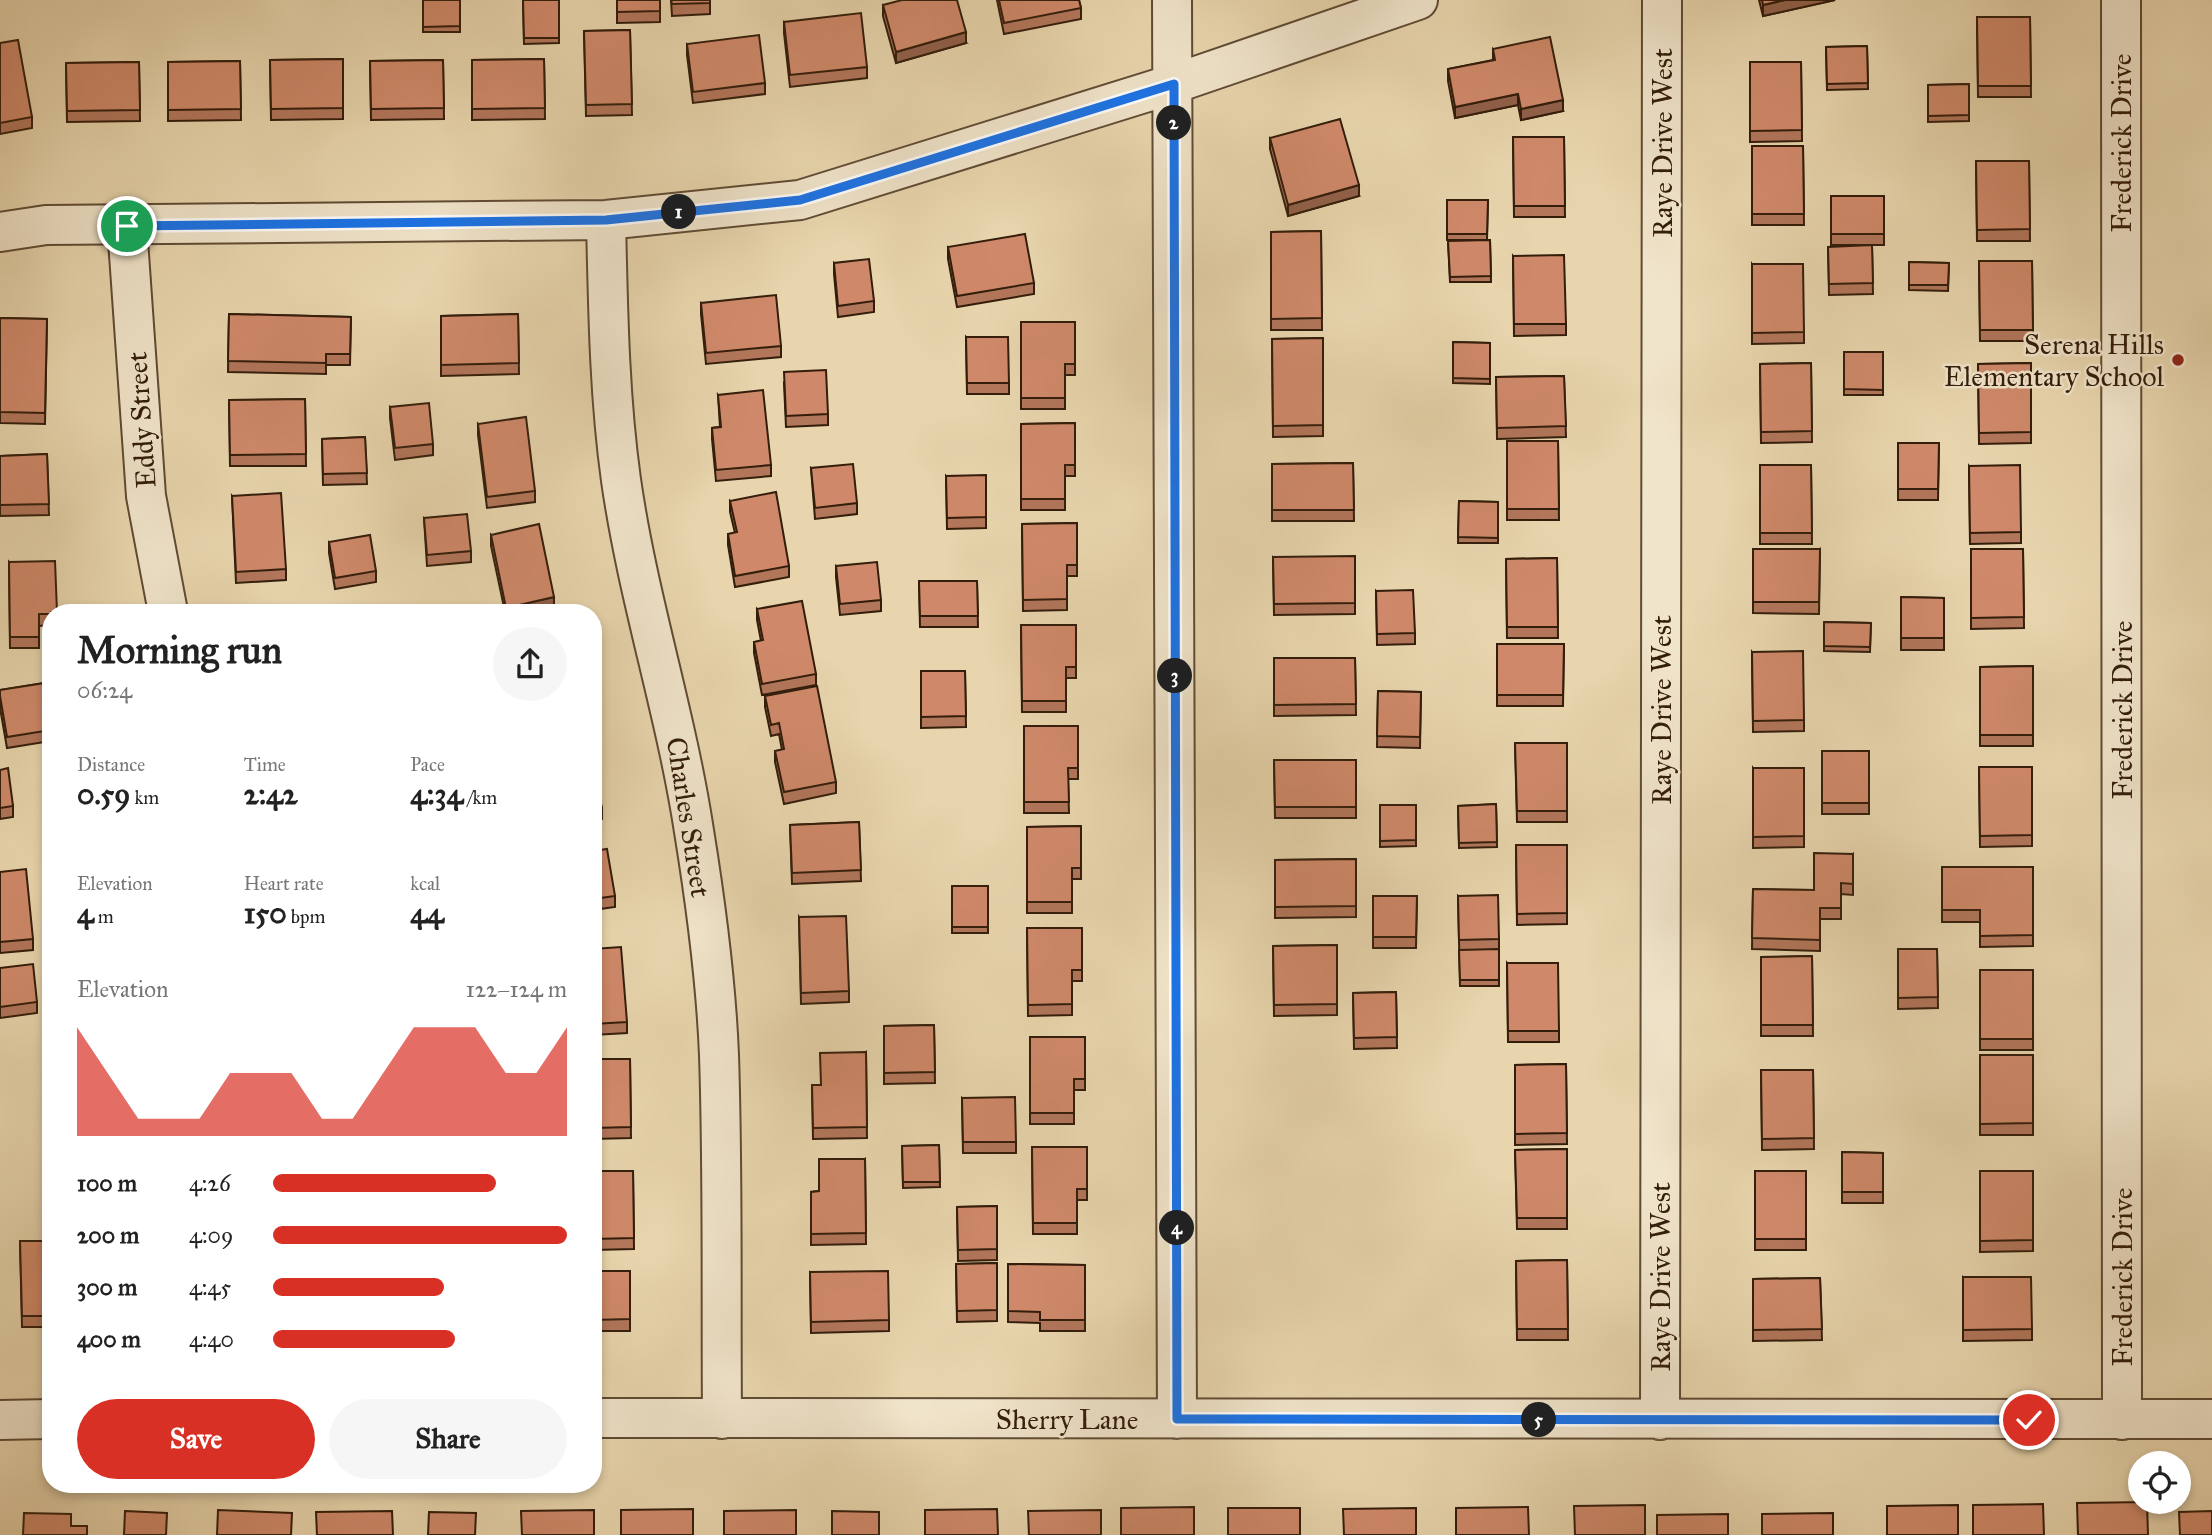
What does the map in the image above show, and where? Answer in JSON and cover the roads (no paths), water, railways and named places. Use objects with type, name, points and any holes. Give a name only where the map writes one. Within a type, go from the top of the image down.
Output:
[{"type":"street","points":[[1172,0],[1177,1419]]},
{"type":"street","points":[[0,232],[46,225],[606,220],[800,200],[1174,84],[1418,0]]},
{"type":"street","name":"Raye Drive West","points":[[1660,1420],[1662,0]]},
{"type":"street","name":"Frederick Drive","points":[[2121,0],[2122,1420]]},
{"type":"street","name":"Charles Street","points":[[606,220],[611,392],[621,482],[638,577],[673,719],[690,806],[713,975],[719,1053],[722,1419]]},
{"type":"street","name":"Eddy Street","points":[[127,226],[146,496],[166,604]]},
{"type":"street","name":"Sherry Lane","points":[[602,1418],[2212,1419]]},
{"type":"street","points":[[0,1420],[42,1419]]},
{"type":"place","name":"Serena Hills Elementary School","points":[[2178,360]]}]
